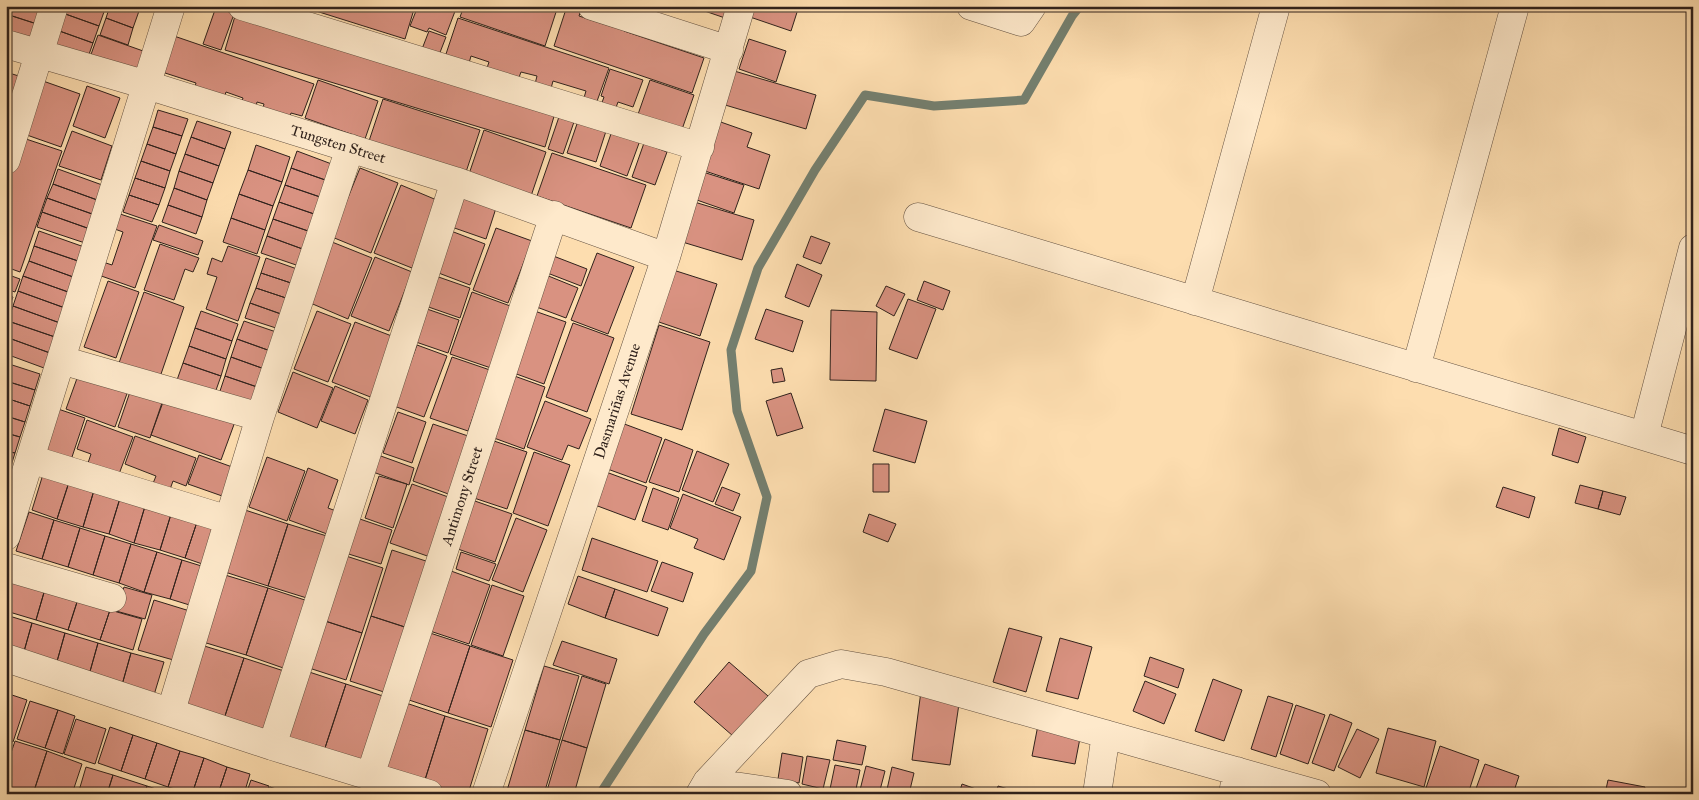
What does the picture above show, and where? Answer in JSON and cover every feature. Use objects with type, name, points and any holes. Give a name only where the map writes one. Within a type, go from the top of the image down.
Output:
[{"type":"street","points":[[6,160],[54,6]]},
{"type":"street","points":[[6,536],[171,6]]},
{"type":"street","points":[[242,6],[700,147]]},
{"type":"street","points":[[592,6],[729,50]]},
{"type":"street","name":"Dasmariñas Avenue","points":[[486,794],[666,257],[741,6]]},
{"type":"street","points":[[971,6],[1021,22],[1032,6]]},
{"type":"street","points":[[1195,301],[1276,6]]},
{"type":"street","points":[[1416,368],[1515,6]]},
{"type":"street","name":"Tungsten Street","points":[[6,44],[147,85],[455,181],[554,215],[666,257]]},
{"type":"street","points":[[171,711],[260,417],[350,148]]},
{"type":"street","points":[[272,746],[455,181]]},
{"type":"street","name":"Antimony Street","points":[[370,776],[554,215]]},
{"type":"street","points":[[918,217],[1693,451]]},
{"type":"street","points":[[1644,436],[1693,248]]},
{"type":"street","points":[[61,360],[260,417]]},
{"type":"street","points":[[30,460],[229,520]]},
{"type":"street","points":[[6,567],[112,598]]},
{"type":"street","points":[[6,658],[171,711],[272,746],[429,794]]},
{"type":"street","points":[[704,788],[808,674],[840,664],[886,672],[1106,734],[1235,782],[1317,794]]},
{"type":"street","points":[[1097,794],[1106,734]]},
{"type":"street","points":[[704,788],[788,794]]},
{"type":"building","points":[[6,6],[43,6],[37,24],[6,14]]},
{"type":"building","points":[[59,6],[99,6],[105,9],[99,26],[57,11]]},
{"type":"building","points":[[110,6],[125,6],[139,11],[133,28],[106,18]]},
{"type":"building","points":[[300,6],[415,6],[405,39]]},
{"type":"building","points":[[418,6],[457,6],[446,35],[429,28],[427,32],[410,26]]},
{"type":"building","points":[[464,6],[558,6],[545,46],[460,17]]},
{"type":"building","points":[[567,6],[582,7],[579,16],[613,27],[628,20],[624,31],[704,58],[692,93],[554,46]]},
{"type":"building","points":[[690,6],[732,6],[728,19]]},
{"type":"building","points":[[754,6],[799,6],[791,31],[750,17]]},
{"type":"building","points":[[216,7],[234,14],[221,50],[203,44]]},
{"type":"building","points":[[57,11],[99,26],[93,43],[51,28]]},
{"type":"building","points":[[6,14],[37,24],[32,42],[6,33]]},
{"type":"building","points":[[235,16],[555,113],[545,147],[225,50]]},
{"type":"building","points":[[106,18],[133,28],[128,45],[100,35]]},
{"type":"building","points":[[458,18],[609,68],[596,104],[583,101],[586,91],[553,81],[550,92],[534,88],[537,76],[521,72],[518,80],[486,71],[489,62],[471,56],[466,74],[442,66]]},
{"type":"building","points":[[51,28],[93,43],[87,60],[45,45]]},
{"type":"building","points":[[429,31],[446,37],[439,55],[422,49]]},
{"type":"building","points":[[98,35],[146,52],[137,77],[89,60]]},
{"type":"building","points":[[174,36],[314,84],[302,116],[291,113],[288,124],[261,115],[264,104],[257,102],[255,111],[240,107],[243,98],[226,92],[222,104],[193,94],[196,83],[162,72]]},
{"type":"building","points":[[749,39],[786,51],[776,82],[739,69]]},
{"type":"building","points":[[724,68],[816,95],[806,129],[715,102]]},
{"type":"building","points":[[610,69],[643,80],[633,107],[618,102],[614,113],[600,108],[604,97],[601,96]]},
{"type":"building","points":[[6,72],[25,78],[19,93],[6,89]]},
{"type":"building","points":[[318,80],[378,101],[365,139],[305,118]]},
{"type":"building","points":[[650,80],[694,95],[679,138],[635,123]]},
{"type":"building","points":[[43,81],[80,94],[61,147],[24,134]]},
{"type":"building","points":[[87,86],[120,98],[105,138],[73,126]]},
{"type":"building","points":[[6,89],[19,93],[15,109],[6,106]]},
{"type":"building","points":[[383,99],[480,130],[465,175],[369,141]]},
{"type":"building","points":[[158,110],[188,119],[182,136],[153,127]]},
{"type":"building","points":[[561,111],[576,116],[563,154],[548,149]]},
{"type":"building","points":[[579,118],[607,128],[596,162],[567,153]]},
{"type":"building","points":[[715,120],[752,133],[747,147],[770,155],[759,189],[699,169]]},
{"type":"building","points":[[197,121],[231,132],[225,149],[191,137]]},
{"type":"building","points":[[614,125],[642,135],[627,176],[600,166]]},
{"type":"building","points":[[153,127],[182,136],[176,154],[147,144]]},
{"type":"building","points":[[484,130],[546,152],[531,196],[469,174]]},
{"type":"building","points":[[72,131],[112,146],[101,180],[59,166]]},
{"type":"building","points":[[191,137],[225,149],[219,166],[185,154]]},
{"type":"building","points":[[23,138],[62,151],[20,272],[6,267],[6,186]]},
{"type":"building","points":[[644,143],[667,152],[655,185],[632,177]]},
{"type":"building","points":[[147,144],[176,154],[170,171],[141,161]]},
{"type":"building","points":[[256,145],[290,157],[282,182],[248,170]]},
{"type":"building","points":[[297,151],[337,166],[331,182],[291,168]]},
{"type":"building","points":[[552,153],[646,185],[631,228],[537,196]]},
{"type":"building","points":[[185,154],[219,166],[213,183],[179,171]]},
{"type":"building","points":[[141,161],[170,171],[165,188],[135,178]]},
{"type":"building","points":[[291,168],[331,182],[326,199],[285,185]]},
{"type":"building","points":[[360,168],[398,183],[371,253],[332,237]]},
{"type":"building","points":[[58,169],[105,186],[100,201],[53,184]]},
{"type":"building","points":[[248,170],[282,182],[273,206],[239,194]]},
{"type":"building","points":[[179,171],[213,183],[207,200],[174,188]]},
{"type":"building","points":[[703,172],[744,185],[734,213],[694,199]]},
{"type":"building","points":[[135,178],[165,188],[159,205],[129,195]]},
{"type":"building","points":[[53,184],[100,201],[95,215],[47,198]]},
{"type":"building","points":[[285,185],[326,199],[320,216],[279,202]]},
{"type":"building","points":[[401,185],[439,201],[412,268],[374,253]]},
{"type":"building","points":[[174,188],[207,200],[202,217],[168,205]]},
{"type":"building","points":[[455,190],[497,205],[486,239],[443,224]]},
{"type":"building","points":[[239,194],[273,206],[265,230],[231,218]]},
{"type":"building","points":[[129,195],[159,205],[152,222],[123,212]]},
{"type":"building","points":[[47,198],[95,215],[90,229],[42,212]]},
{"type":"building","points":[[691,201],[754,220],[742,260],[679,241]]},
{"type":"building","points":[[279,202],[320,216],[314,233],[273,219]]},
{"type":"building","points":[[168,205],[202,217],[196,234],[162,222]]},
{"type":"building","points":[[42,212],[90,229],[85,243],[37,227]]},
{"type":"building","points":[[117,213],[157,226],[135,288],[93,273],[97,260],[112,265],[123,232],[112,228]]},
{"type":"building","points":[[231,218],[265,230],[257,254],[223,242]]},
{"type":"building","points":[[273,219],[314,233],[308,251],[267,236]]},
{"type":"building","points":[[159,225],[203,241],[198,255],[153,240]]},
{"type":"building","points":[[496,228],[532,241],[508,303],[473,290]]},
{"type":"building","points":[[39,231],[87,248],[81,262],[34,246]]},
{"type":"building","points":[[451,231],[485,244],[470,285],[436,272]]},
{"type":"building","points":[[267,236],[308,251],[302,267],[261,253]]},
{"type":"building","points":[[811,236],[830,243],[821,264],[803,257]]},
{"type":"building","points":[[332,242],[372,258],[348,319],[308,302]]},
{"type":"building","points":[[160,244],[199,258],[193,272],[185,269],[174,300],[144,290]]},
{"type":"building","points":[[34,246],[81,262],[76,278],[29,261]]},
{"type":"building","points":[[228,246],[260,257],[238,321],[206,309],[217,277],[207,274],[212,258],[222,262]]},
{"type":"building","points":[[543,252],[587,269],[581,286],[537,269]]},
{"type":"building","points":[[597,253],[634,267],[608,334],[571,320]]},
{"type":"building","points":[[375,257],[412,272],[389,331],[351,316]]},
{"type":"building","points":[[266,258],[297,269],[291,283],[261,273]]},
{"type":"building","points":[[29,261],[76,278],[71,293],[23,276]]},
{"type":"building","points":[[797,264],[822,275],[809,307],[785,297]]},
{"type":"building","points":[[670,269],[717,284],[700,336],[653,320]]},
{"type":"building","points":[[261,273],[291,283],[286,298],[256,288]]},
{"type":"building","points":[[6,274],[20,279],[15,292],[6,289]]},
{"type":"building","points":[[430,274],[470,288],[460,318],[420,304]]},
{"type":"building","points":[[546,275],[578,288],[566,318],[534,306]]},
{"type":"building","points":[[23,276],[71,293],[65,308],[18,291]]},
{"type":"building","points":[[108,281],[139,292],[116,358],[84,347]]},
{"type":"building","points":[[924,281],[950,291],[943,310],[917,300]]},
{"type":"building","points":[[886,286],[905,294],[894,316],[876,306]]},
{"type":"building","points":[[256,288],[286,298],[281,314],[250,303]]},
{"type":"building","points":[[18,291],[65,308],[60,323],[13,306]]},
{"type":"building","points":[[144,292],[184,307],[160,377],[119,363]]},
{"type":"building","points":[[472,292],[513,307],[491,368],[450,354]]},
{"type":"building","points":[[6,294],[13,297],[6,316]]},
{"type":"building","points":[[908,299],[936,309],[917,359],[889,349]]},
{"type":"building","points":[[250,303],[281,314],[276,328],[245,318]]},
{"type":"building","points":[[13,306],[60,323],[55,337],[8,321]]},
{"type":"building","points":[[424,308],[459,320],[448,353],[413,341]]},
{"type":"building","points":[[526,308],[566,322],[544,384],[511,372]]},
{"type":"building","points":[[766,309],[803,321],[793,352],[755,339]]},
{"type":"building","points":[[831,310],[877,312],[876,381],[830,380]]},
{"type":"building","points":[[201,311],[238,324],[232,341],[195,328]]},
{"type":"building","points":[[317,311],[351,324],[328,382],[294,369]]},
{"type":"building","points":[[8,321],[55,337],[50,353],[6,337]]},
{"type":"building","points":[[244,321],[282,334],[276,353],[237,339]]},
{"type":"building","points":[[355,322],[397,338],[373,398],[332,382]]},
{"type":"building","points":[[573,323],[614,338],[587,412],[546,397]]},
{"type":"building","points":[[659,325],[710,342],[682,430],[631,414]]},
{"type":"building","points":[[195,328],[232,341],[226,359],[189,346]]},
{"type":"building","points":[[6,337],[50,353],[44,368],[6,354]]},
{"type":"building","points":[[237,339],[276,353],[270,371],[231,357]]},
{"type":"building","points":[[417,345],[447,356],[424,417],[394,406]]},
{"type":"building","points":[[189,346],[226,359],[221,376],[183,363]]},
{"type":"building","points":[[231,357],[270,371],[263,389],[225,376]]},
{"type":"building","points":[[452,357],[490,370],[468,431],[430,418]]},
{"type":"building","points":[[6,363],[40,374],[35,390],[6,381]]},
{"type":"building","points":[[183,363],[221,376],[215,393],[177,380]]},
{"type":"building","points":[[782,368],[785,381],[773,383],[771,370]]},
{"type":"building","points":[[80,370],[129,388],[115,427],[66,409]]},
{"type":"building","points":[[293,372],[333,388],[317,428],[278,412]]},
{"type":"building","points":[[506,373],[545,387],[524,449],[494,438]]},
{"type":"building","points":[[225,376],[263,389],[257,407],[219,394]]},
{"type":"building","points":[[6,381],[35,390],[30,406],[6,398]]},
{"type":"building","points":[[132,386],[164,397],[150,438],[118,427]]},
{"type":"building","points":[[335,386],[368,400],[355,434],[321,421]]},
{"type":"building","points":[[791,393],[803,428],[777,436],[766,401]]},
{"type":"building","points":[[166,394],[236,419],[221,460],[151,435]]},
{"type":"building","points":[[6,398],[30,406],[25,422],[6,416]]},
{"type":"building","points":[[545,401],[591,419],[579,449],[568,445],[562,460],[527,447]]},
{"type":"building","points":[[58,409],[85,418],[71,460],[43,450]]},
{"type":"building","points":[[885,409],[927,421],[915,463],[873,451]]},
{"type":"building","points":[[398,412],[426,422],[412,463],[383,453]]},
{"type":"building","points":[[6,416],[25,422],[20,437],[6,433]]},
{"type":"building","points":[[87,420],[133,437],[119,474],[88,463],[91,454],[77,449]]},
{"type":"building","points":[[619,422],[662,438],[646,483],[602,467]]},
{"type":"building","points":[[433,424],[471,437],[451,495],[413,481]]},
{"type":"building","points":[[1559,428],[1586,437],[1578,463],[1552,455]]},
{"type":"building","points":[[6,433],[20,437],[15,453],[6,451]]},
{"type":"building","points":[[135,436],[196,458],[186,486],[173,481],[169,492],[152,486],[156,476],[125,464]]},
{"type":"building","points":[[665,439],[693,450],[679,492],[649,482]]},
{"type":"building","points":[[494,441],[527,452],[507,509],[474,498]]},
{"type":"building","points":[[6,451],[15,453],[10,469],[6,468]]},
{"type":"building","points":[[697,451],[729,464],[713,502],[682,490]]},
{"type":"building","points":[[534,452],[570,465],[548,526],[513,513]]},
{"type":"building","points":[[199,455],[235,468],[225,497],[188,484]]},
{"type":"building","points":[[378,455],[414,468],[409,485],[373,472]]},
{"type":"building","points":[[267,457],[305,471],[287,521],[249,507]]},
{"type":"building","points":[[873,464],[889,464],[889,492],[873,492]]},
{"type":"building","points":[[308,468],[338,480],[328,508],[336,511],[327,534],[289,520]]},
{"type":"building","points":[[44,471],[70,479],[57,519],[32,510]]},
{"type":"building","points":[[606,472],[647,487],[635,520],[595,505]]},
{"type":"building","points":[[379,476],[407,484],[393,528],[365,518]]},
{"type":"building","points":[[70,479],[95,487],[83,527],[57,519]]},
{"type":"building","points":[[412,484],[451,498],[433,558],[390,543]]},
{"type":"building","points":[[1580,485],[1603,491],[1598,509],[1575,503]]},
{"type":"building","points":[[95,487],[121,495],[109,534],[83,527]]},
{"type":"building","points":[[722,487],[740,494],[733,511],[715,504]]},
{"type":"building","points":[[1503,487],[1535,497],[1529,518],[1496,507]]},
{"type":"building","points":[[653,488],[679,498],[668,530],[642,521]]},
{"type":"building","points":[[1603,491],[1626,497],[1620,515],[1598,509]]},
{"type":"building","points":[[683,494],[741,517],[724,560],[694,548],[698,539],[670,528]]},
{"type":"building","points":[[121,495],[146,503],[134,543],[109,534]]},
{"type":"building","points":[[472,500],[512,514],[495,562],[455,548]]},
{"type":"building","points":[[146,503],[172,511],[160,550],[134,543]]},
{"type":"building","points":[[245,510],[288,524],[268,586],[225,572]]},
{"type":"building","points":[[172,511],[198,519],[185,558],[160,550]]},
{"type":"building","points":[[29,512],[54,520],[42,559],[16,551]]},
{"type":"building","points":[[869,514],[896,524],[888,542],[863,532]]},
{"type":"building","points":[[354,517],[392,530],[381,564],[342,552]]},
{"type":"building","points":[[516,518],[547,530],[523,592],[492,580]]},
{"type":"building","points":[[198,519],[223,527],[211,567],[185,558]]},
{"type":"building","points":[[54,520],[80,528],[68,567],[42,559]]},
{"type":"building","points":[[288,524],[330,537],[310,599],[268,586]]},
{"type":"building","points":[[80,528],[105,536],[93,575],[68,567]]},
{"type":"building","points":[[105,536],[131,544],[119,583],[93,575]]},
{"type":"building","points":[[592,538],[658,561],[647,592],[582,570]]},
{"type":"building","points":[[131,544],[157,552],[144,592],[119,583]]},
{"type":"building","points":[[392,550],[432,563],[411,629],[371,616]]},
{"type":"building","points":[[157,552],[182,560],[170,599],[144,592]]},
{"type":"building","points":[[461,552],[496,564],[489,581],[456,569]]},
{"type":"building","points":[[343,555],[383,568],[362,633],[322,620]]},
{"type":"building","points":[[182,560],[208,568],[196,607],[170,599]]},
{"type":"building","points":[[662,562],[693,573],[683,602],[651,591]]},
{"type":"building","points":[[451,571],[490,585],[469,644],[430,631]]},
{"type":"building","points":[[225,575],[268,588],[246,655],[203,642]]},
{"type":"building","points":[[578,576],[615,589],[605,618],[568,604]]},
{"type":"building","points":[[13,579],[45,589],[36,620],[6,611],[6,601]]},
{"type":"building","points":[[492,585],[524,596],[503,656],[471,645]]},
{"type":"building","points":[[124,587],[152,595],[145,619],[116,611]]},
{"type":"building","points":[[268,588],[311,602],[289,670],[246,655]]},
{"type":"building","points":[[45,589],[78,599],[68,630],[36,620]]},
{"type":"building","points":[[615,589],[668,608],[658,636],[605,618]]},
{"type":"building","points":[[78,599],[110,610],[100,640],[68,630]]},
{"type":"building","points":[[154,600],[193,612],[177,661],[138,650]]},
{"type":"building","points":[[110,610],[142,619],[133,650],[100,640]]},
{"type":"building","points":[[6,615],[32,623],[23,655],[6,650]]},
{"type":"building","points":[[371,616],[411,629],[390,694],[350,681]]},
{"type":"building","points":[[322,620],[362,633],[346,680],[306,667]]},
{"type":"building","points":[[32,623],[65,633],[56,665],[23,655]]},
{"type":"building","points":[[1009,628],[1042,637],[1026,692],[993,682]]},
{"type":"building","points":[[427,632],[470,646],[448,713],[406,699]]},
{"type":"building","points":[[65,633],[98,643],[89,675],[56,665]]},
{"type":"building","points":[[1060,638],[1092,647],[1078,699],[1046,691]]},
{"type":"building","points":[[562,641],[617,659],[609,684],[553,665]]},
{"type":"building","points":[[98,643],[131,653],[122,685],[89,675]]},
{"type":"building","points":[[201,645],[244,658],[222,725],[180,712]]},
{"type":"building","points":[[470,646],[513,660],[491,727],[448,713]]},
{"type":"building","points":[[131,653],[164,662],[154,695],[122,685]]},
{"type":"building","points":[[1150,657],[1184,669],[1178,688],[1144,676]]},
{"type":"building","points":[[244,658],[287,672],[265,739],[222,725]]},
{"type":"building","points":[[729,662],[768,696],[733,736],[694,702]]},
{"type":"building","points":[[544,666],[579,676],[560,740],[525,730]]},
{"type":"building","points":[[303,670],[346,684],[324,751],[282,737]]},
{"type":"building","points":[[582,676],[606,684],[587,748],[562,740]]},
{"type":"building","points":[[1213,679],[1242,690],[1224,741],[1195,731]]},
{"type":"building","points":[[1145,681],[1176,694],[1164,724],[1133,711]]},
{"type":"building","points":[[346,684],[389,698],[367,765],[324,751]]},
{"type":"building","points":[[921,691],[960,697],[950,765],[912,760]]},
{"type":"building","points":[[6,693],[27,700],[13,742],[6,740]]},
{"type":"building","points":[[1268,696],[1293,704],[1276,757],[1251,749]]},
{"type":"building","points":[[30,701],[58,710],[45,748],[17,739]]},
{"type":"building","points":[[403,702],[445,716],[424,783],[381,770]]},
{"type":"building","points":[[1296,705],[1325,715],[1308,764],[1280,754]]},
{"type":"building","points":[[58,710],[75,716],[63,754],[45,748]]},
{"type":"building","points":[[1330,714],[1352,723],[1334,771],[1312,763]]},
{"type":"building","points":[[445,716],[488,729],[468,794],[458,794],[424,783]]},
{"type":"building","points":[[76,719],[106,729],[95,764],[64,754]]},
{"type":"building","points":[[1038,725],[1081,733],[1075,764],[1032,756]]},
{"type":"building","points":[[110,727],[133,735],[121,771],[98,763]]},
{"type":"building","points":[[1388,728],[1436,741],[1424,787],[1376,773]]},
{"type":"building","points":[[1357,729],[1379,739],[1360,778],[1338,767]]},
{"type":"building","points":[[525,730],[560,740],[544,794],[506,794]]},
{"type":"building","points":[[133,735],[157,743],[145,779],[121,771]]},
{"type":"building","points":[[562,740],[587,748],[574,794],[546,794]]},
{"type":"building","points":[[837,740],[866,746],[862,765],[833,760]]},
{"type":"building","points":[[15,741],[47,751],[33,794],[6,794],[6,768]]},
{"type":"building","points":[[157,743],[180,751],[168,787],[145,779]]},
{"type":"building","points":[[1440,746],[1479,760],[1468,794],[1433,794],[1425,791]]},
{"type":"building","points":[[47,751],[82,764],[72,794],[33,794]]},
{"type":"building","points":[[180,751],[204,758],[192,794],[168,787]]},
{"type":"building","points":[[782,753],[803,757],[799,783],[778,779]]},
{"type":"building","points":[[807,756],[830,760],[823,789],[802,784]]},
{"type":"building","points":[[204,758],[227,767],[218,794],[192,794]]},
{"type":"building","points":[[1485,764],[1519,776],[1513,794],[1474,794]]},
{"type":"building","points":[[835,765],[860,770],[855,794],[830,789]]},
{"type":"building","points":[[866,766],[885,771],[879,794],[859,794]]},
{"type":"building","points":[[86,767],[113,775],[107,794],[78,794]]},
{"type":"building","points":[[227,767],[250,774],[244,794],[218,794]]},
{"type":"building","points":[[892,767],[914,773],[909,794],[886,794]]},
{"type":"building","points":[[113,775],[147,786],[144,794],[107,794]]},
{"type":"building","points":[[251,780],[269,786],[266,794],[246,794]]},
{"type":"building","points":[[1608,780],[1645,787],[1643,794],[1605,794]]},
{"type":"building","points":[[962,784],[976,789],[975,794],[959,794]]},
{"type":"building","points":[[147,786],[171,794],[144,794]]},
{"type":"building","points":[[998,786],[1018,792],[1018,794],[996,794]]},
{"type":"building","points":[[270,787],[292,794],[267,794]]},
{"type":"waterway","points":[[600,794],[704,634],[751,571],[767,497],[737,411],[731,350],[758,268],[815,170],[865,95],[934,106],[1024,100],[1072,16],[1080,6]]}]
